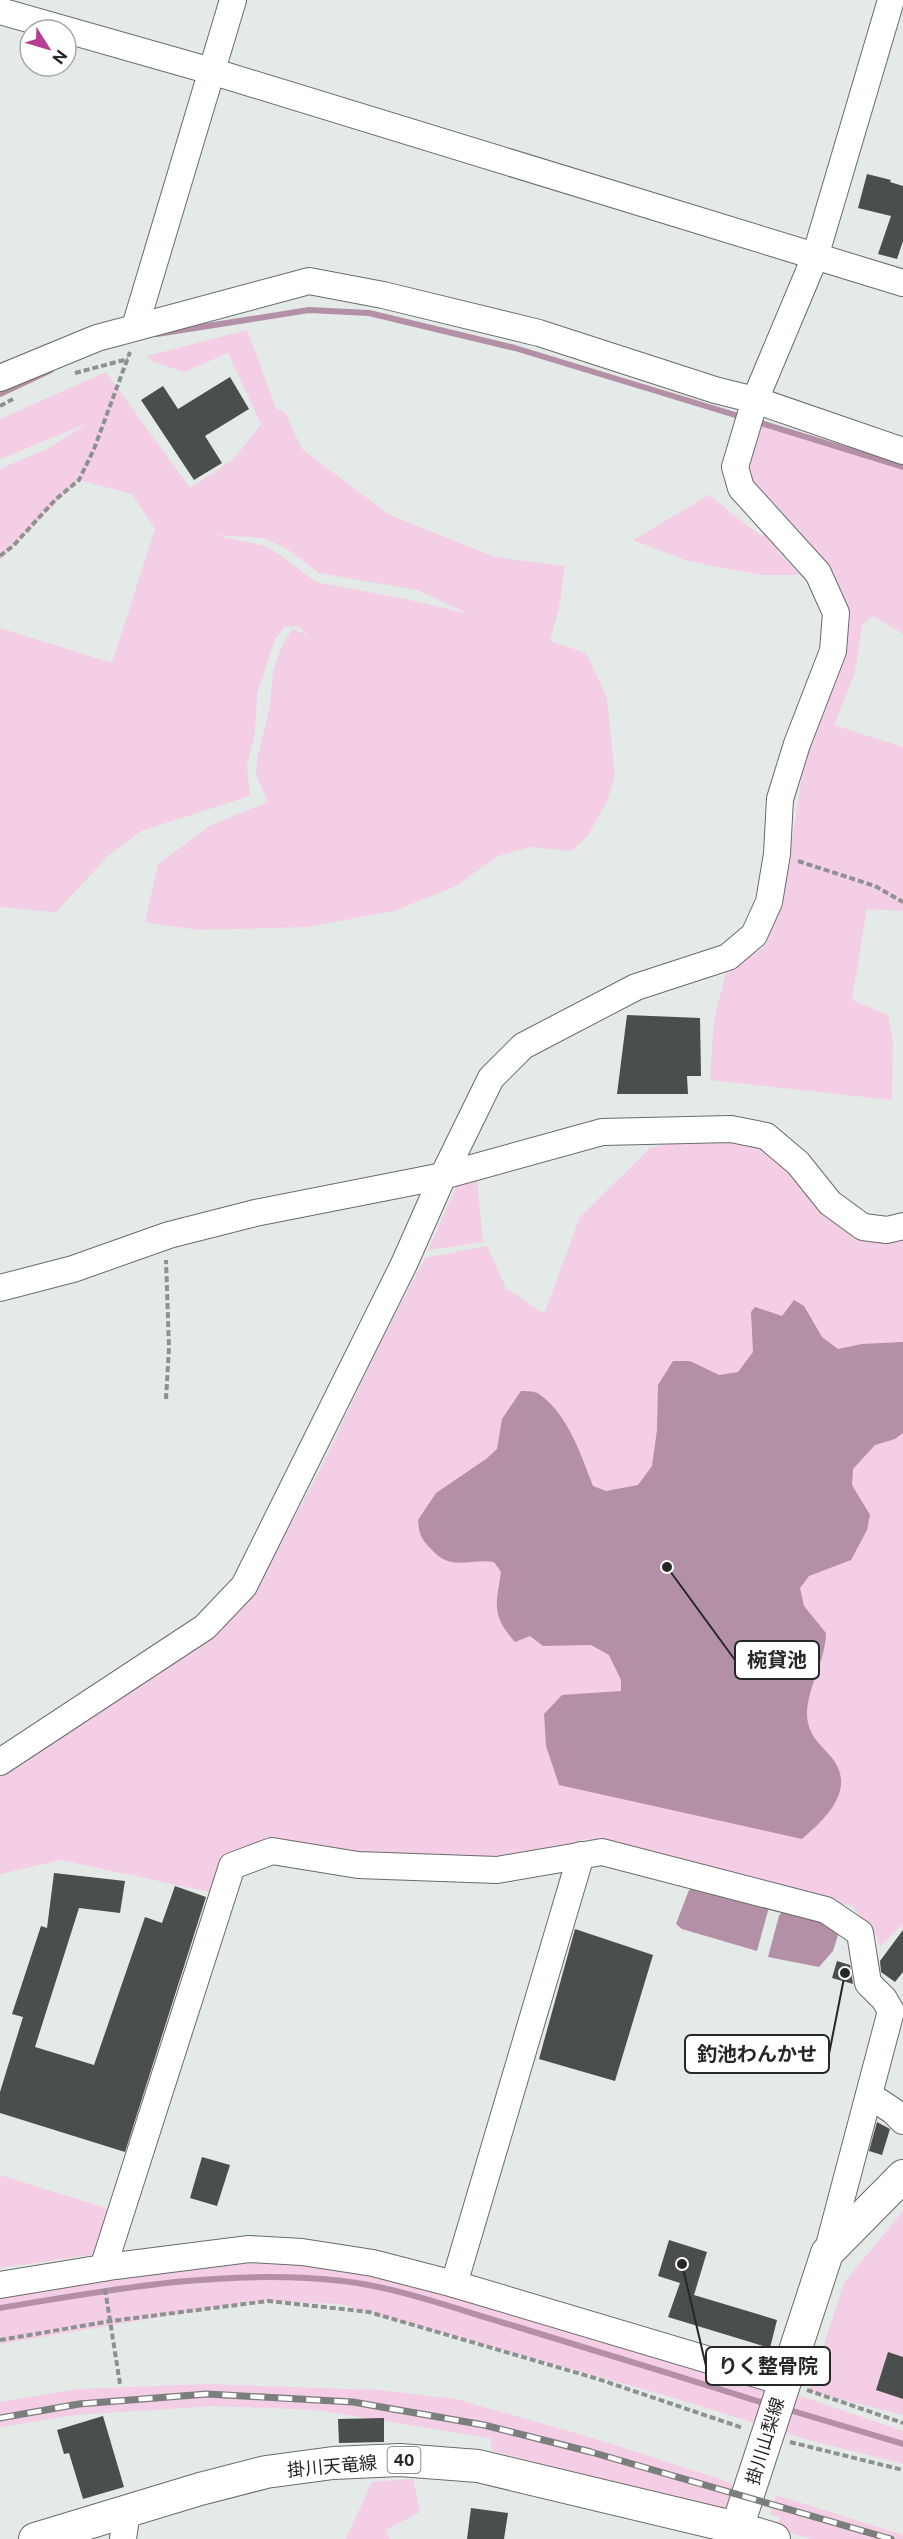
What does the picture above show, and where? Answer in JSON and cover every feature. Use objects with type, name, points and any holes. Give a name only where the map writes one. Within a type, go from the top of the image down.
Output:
[{"type":"main road","name":"掛川山梨線","points":[[751,2534],[748,2497],[782,2385],[827,2253],[903,2176]]},
{"type":"main road","name":"掛川天竜線","points":[[35,2539],[125,2525],[200,2489],[266,2472],[333,2463],[400,2460],[478,2466],[751,2534]]},
{"type":"street","points":[[135,327],[232,0]]},
{"type":"street","points":[[0,1762],[205,1628],[244,1586],[405,1264],[443,1176],[491,1078],[523,1046],[636,987],[728,957],[754,934],[769,902],[777,854],[780,799],[797,744],[833,651],[836,614],[818,573],[741,488],[735,467],[755,400],[815,257],[891,0]]},
{"type":"street","points":[[0,11],[211,71],[903,283]]},
{"type":"street","points":[[0,378],[97,338],[309,281],[393,297],[539,333],[715,390],[755,400],[903,451]]},
{"type":"street","points":[[0,1288],[73,1269],[169,1235],[255,1213],[443,1176],[602,1132],[731,1129],[766,1136],[798,1163],[830,1203],[862,1227],[887,1230],[903,1227]]},
{"type":"street","points":[[104,2276],[232,1866],[272,1851],[358,1865],[497,1870],[602,1852],[826,1910],[860,1933],[868,1983],[884,1999],[891,2011],[827,2253]]},
{"type":"street","points":[[454,2284],[581,1855]]},
{"type":"street","points":[[868,2095],[893,2111],[903,2121]]},
{"type":"street","points":[[0,2285],[104,2276],[249,2249],[302,2252],[372,2263],[454,2284],[782,2385]]},
{"type":"path","points":[[0,556],[13,546],[56,499],[79,480],[94,449],[129,358],[135,327]]},
{"type":"path","points":[[65,376],[129,358]]},
{"type":"path","points":[[0,405],[18,397]]},
{"type":"path","points":[[777,854],[875,886],[903,902]]},
{"type":"path","points":[[166,1400],[169,1348],[165,1270],[169,1235]]},
{"type":"path","points":[[104,2276],[120,2384]]},
{"type":"path","points":[[0,2340],[111,2319],[268,2301],[369,2312],[598,2379],[817,2450],[903,2470]]},
{"type":"path","points":[[782,2385],[903,2423]]},
{"type":"shaded area","points":[[247,330],[276,408],[285,413],[302,449],[390,515],[495,557],[565,566],[559,608],[550,641],[586,653],[607,698],[615,775],[607,801],[587,837],[571,851],[530,847],[498,856],[454,887],[394,911],[307,927],[198,930],[145,922],[158,864],[211,825],[268,802],[256,774],[257,759],[270,706],[273,671],[282,646],[292,629],[308,635],[298,626],[284,627],[275,639],[257,694],[255,733],[247,766],[250,796],[141,831],[109,855],[56,912],[0,907],[0,628],[112,663],[155,529],[132,494],[79,480],[81,466],[78,481],[0,560],[0,469],[47,449],[88,423],[0,459],[0,419],[106,372],[190,488],[234,459],[261,424],[228,353],[184,372],[151,361],[147,356]],"holes":[[[214,535],[264,538],[287,549],[319,573],[417,590],[469,614],[316,582],[265,546]]]},
{"type":"shaded area","points":[[761,423],[903,464],[903,634],[873,616],[862,625],[855,672],[834,725],[903,747],[903,911],[867,909],[852,1000],[888,1015],[893,1042],[892,1100],[710,1080],[714,1019],[726,973],[763,948],[786,879],[809,732],[847,629],[780,533],[778,552],[800,575],[761,575],[688,561],[633,540],[709,495],[761,536],[782,522],[756,497],[746,459]]},
{"type":"shaded area","points":[[720,1130],[770,1148],[862,1227],[903,1223],[903,1924],[880,1947],[876,1935],[852,1906],[585,1839],[571,1844],[489,1859],[431,1856],[232,1866],[209,1892],[61,1860],[0,1874],[0,1775],[182,1655],[255,1590],[318,1474],[384,1336],[425,1258],[487,1246],[506,1288],[544,1314],[580,1217],[650,1148]]},
{"type":"shaded area","points":[[477,1177],[483,1242],[428,1250],[460,1178]]},
{"type":"shaded area","points":[[794,1300],[804,1306],[822,1337],[838,1349],[862,1344],[903,1342],[903,1433],[895,1439],[875,1445],[853,1469],[852,1485],[870,1515],[867,1530],[851,1560],[809,1576],[800,1588],[804,1606],[826,1633],[822,1656],[808,1702],[808,1723],[815,1738],[839,1770],[841,1781],[840,1792],[835,1803],[802,1839],[559,1785],[546,1746],[544,1714],[562,1695],[621,1691],[621,1680],[609,1655],[591,1645],[543,1646],[530,1636],[515,1642],[507,1633],[499,1617],[497,1602],[501,1572],[494,1562],[460,1563],[438,1556],[423,1539],[418,1520],[436,1493],[497,1449],[502,1419],[521,1391],[539,1394],[558,1412],[584,1461],[593,1486],[606,1491],[638,1485],[652,1466],[657,1430],[658,1385],[673,1361],[690,1361],[719,1375],[738,1372],[753,1352],[751,1312],[755,1307],[782,1316]]},
{"type":"shaded area","points":[[699,1886],[769,1907],[757,1951],[682,1929],[676,1924],[689,1890]]},
{"type":"shaded area","points":[[784,1909],[820,1920],[838,1935],[833,1951],[819,1967],[768,1957],[779,1916]]},
{"type":"shaded area","points":[[0,2175],[109,2209],[97,2254],[0,2268]]},
{"type":"shaded area","points":[[903,2211],[903,2415],[809,2391],[844,2283]]},
{"type":"shaded area","points":[[284,2259],[449,2289],[765,2384],[903,2431],[903,2464],[809,2440],[678,2399],[340,2304],[268,2301],[238,2304],[0,2344],[0,2295],[217,2260]]},
{"type":"shaded area","points":[[206,2384],[379,2390],[456,2399],[596,2439],[726,2481],[738,2487],[727,2510],[714,2511],[492,2451],[490,2438],[316,2410],[213,2406],[76,2415],[0,2427],[0,2402],[79,2389]]},
{"type":"shaded area","points":[[413,2479],[420,2512],[385,2530],[390,2539],[346,2539],[372,2482]]},
{"type":"shaded area","points":[[776,2495],[903,2535],[903,2539],[811,2539],[776,2529],[780,2517],[770,2514]]},
{"type":"building","points":[[867,174],[891,180],[890,182],[903,186],[903,241],[897,259],[878,254],[891,216],[858,208]]},
{"type":"building","points":[[230,377],[249,409],[205,436],[222,463],[194,480],[141,400],[163,386],[178,409]]},
{"type":"building","points":[[627,1015],[700,1018],[701,1076],[687,1076],[688,1094],[617,1094]]},
{"type":"building","points":[[54,1873],[125,1881],[120,1913],[79,1908],[35,2047],[94,2065],[145,1917],[162,1923],[175,1886],[206,1897],[125,2152],[0,2113],[0,2092],[23,2017],[12,2014],[41,1926],[47,1928]]},
{"type":"building","points":[[575,1929],[653,1955],[615,2081],[539,2059]]},
{"type":"building","points":[[903,1930],[903,1972],[895,1982],[881,1972],[880,1961]]},
{"type":"building","points":[[837,1961],[850,1965],[853,1984],[832,1978]]},
{"type":"building","points":[[877,2122],[890,2129],[882,2155],[869,2151]]},
{"type":"building","points":[[202,2157],[230,2165],[217,2206],[190,2198]]},
{"type":"building","points":[[669,2240],[707,2252],[694,2295],[777,2320],[770,2348],[668,2317],[680,2283],[658,2276]]},
{"type":"building","points":[[888,2352],[903,2357],[903,2399],[876,2390]]},
{"type":"building","points":[[103,2416],[124,2487],[83,2499],[69,2453],[64,2454],[57,2430]]},
{"type":"building","points":[[384,2418],[384,2442],[339,2443],[338,2419]]},
{"type":"building","points":[[471,2508],[508,2513],[504,2539],[467,2539]]},
{"type":"waterway","points":[[157,334],[309,310],[369,313],[515,348],[745,418]]},
{"type":"waterway","points":[[0,394],[51,370]]},
{"type":"waterway","points":[[754,421],[903,467]]},
{"type":"waterway","points":[[0,2308],[171,2282],[257,2277],[343,2281],[428,2300],[767,2404]]},
{"type":"waterway","points":[[786,2409],[903,2444]]},
{"type":"railway","points":[[0,2418],[79,2404],[207,2394],[353,2402],[484,2425],[591,2452],[891,2539]]},
{"type":"place","name":"椀貸池","points":[[667,1567]]},
{"type":"place","name":"釣池わんかせ","points":[[845,1973]]},
{"type":"place","name":"りく整骨院","points":[[682,2264]]}]
